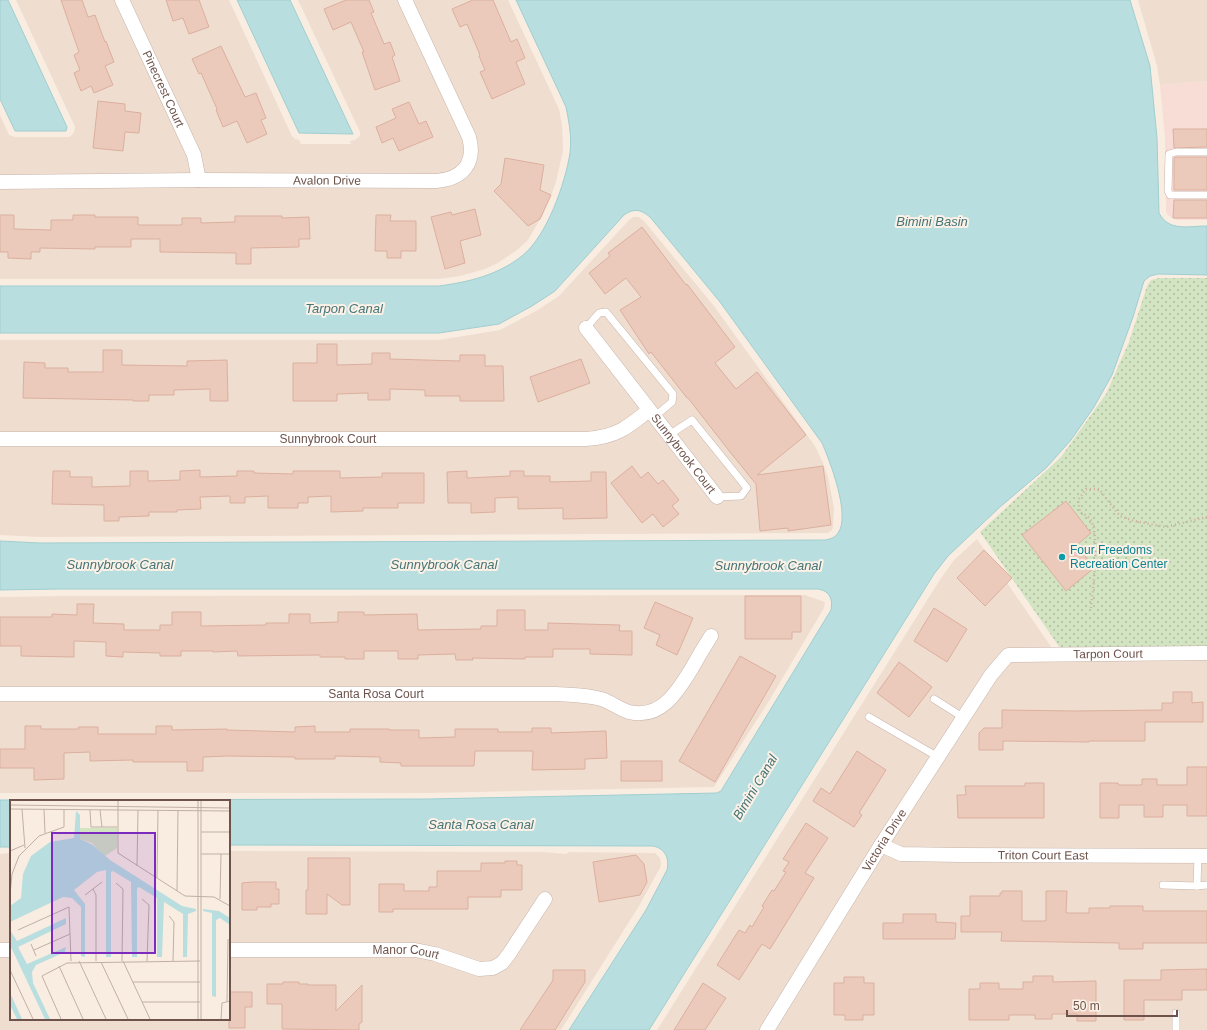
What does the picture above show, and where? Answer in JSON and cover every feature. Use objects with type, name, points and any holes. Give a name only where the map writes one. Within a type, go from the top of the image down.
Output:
[{"type":"street","name":"Pinecrest Court","points":[[122,0],[194,155],[199,180]]},
{"type":"street","name":"Avalon Drive","points":[[0,182],[199,180],[436,181],[446,180],[460,174],[465,170],[471,154],[469,137],[405,0]]},
{"type":"street","name":"Sunnybrook Court","points":[[586,328],[717,497]]},
{"type":"street","name":"Sunnybrook Court","points":[[0,439],[586,439],[601,438],[618,432],[652,414]]},
{"type":"street","name":"Santa Rosa Court","points":[[0,694],[556,694],[594,697],[628,711],[645,713],[663,706],[672,698],[711,636]]},
{"type":"street","name":"Tarpon Court","points":[[1008,655],[1207,653]]},
{"type":"street","name":"Victoria Drive","points":[[767,1030],[881,845],[992,675],[1008,655]]},
{"type":"street","name":"Triton Court East","points":[[881,845],[901,854],[1202,856]]},
{"type":"street","name":"Manor Court","points":[[230,950],[415,950],[435,954],[473,968],[484,970],[493,968],[502,963],[546,899]]},
{"type":"lane","points":[[1207,152],[1176,152],[1169,154],[1168,191],[1170,195],[1207,195]]},
{"type":"lane","points":[[586,328],[599,313],[606,312],[673,394],[672,402],[652,414]]},
{"type":"lane","points":[[669,435],[692,420],[747,488],[741,496],[717,497]]},
{"type":"lane","points":[[934,699],[964,718]]},
{"type":"lane","points":[[869,717],[938,757]]},
{"type":"lane","points":[[1197,886],[1202,856]]},
{"type":"lane","points":[[1162,885],[1207,886]]},
{"type":"lane","points":[[1176,1013],[1176,1030]]},
{"type":"path","points":[[1091,608],[1095,565],[1094,530],[1090,518],[1080,512],[1078,500],[1086,489],[1099,489],[1120,516],[1134,521],[1166,527],[1207,517]]},
{"type":"shaded area","points":[[16,0],[229,0],[292,136],[299,140],[301,144],[351,144],[350,141],[355,140],[360,136],[360,132],[298,0],[508,0],[559,109],[562,124],[563,151],[556,182],[542,216],[528,240],[517,250],[498,263],[485,269],[460,276],[439,279],[0,279],[0,115],[9,135],[15,137],[69,137],[74,132],[75,127]]},
{"type":"shaded area","points":[[1138,0],[1207,0],[1207,81],[1160,85],[1157,66]]},
{"type":"shaded area","points":[[1207,81],[1207,220],[1177,220],[1168,215],[1166,211],[1165,138],[1160,85]]},
{"type":"shaded area","points":[[633,217],[639,217],[644,221],[714,306],[815,446],[828,477],[834,508],[833,527],[828,533],[40,537],[0,535],[0,340],[439,340],[500,330],[536,311],[559,296]]},
{"type":"shaded area","points":[[977,539],[1054,651],[1207,653],[1207,1030],[657,1030],[941,578],[954,560]]},
{"type":"shaded area","points":[[805,595],[825,602],[824,608],[769,701],[714,787],[428,793],[0,793],[0,597]]},
{"type":"shaded area","points":[[230,851],[544,852],[566,854],[569,852],[655,853],[660,858],[661,864],[639,906],[561,1030],[0,1030],[0,854],[10,853],[10,1020],[230,1020]]},
{"type":"green space","points":[[1159,278],[1207,278],[1207,647],[1060,648],[980,532],[1061,457],[1106,394],[1129,342],[1147,286],[1151,280]]},
{"type":"water","points":[[0,0],[8,0],[67,127],[66,131],[15,131],[0,99]]},
{"type":"water","points":[[237,0],[290,0],[353,134],[299,133]]},
{"type":"water","name":"Bimini Basin","points":[[516,0],[1130,0],[1150,66],[1157,138],[1159,213],[1168,223],[1180,227],[1207,226],[1207,275],[1158,274],[1150,276],[1144,281],[1112,375],[1094,407],[1071,440],[1046,468],[1000,507],[948,556],[934,574],[649,1030],[569,1030],[646,910],[667,870],[668,862],[666,855],[657,847],[230,845],[230,800],[10,800],[10,847],[0,847],[0,800],[428,799],[717,793],[721,791],[831,610],[832,602],[830,596],[822,590],[0,590],[0,541],[40,543],[825,540],[837,535],[841,525],[841,502],[830,462],[822,443],[720,302],[650,217],[637,210],[631,211],[624,215],[555,291],[532,306],[499,324],[439,333],[0,333],[0,286],[439,286],[483,277],[513,263],[522,256],[539,236],[554,209],[568,166],[570,153],[571,141],[566,107]]},
{"type":"building","points":[[61,0],[82,0],[88,17],[95,15],[114,62],[105,66],[113,85],[94,93],[91,86],[81,91],[74,73],[80,70],[74,55],[79,52]]},
{"type":"building","points":[[166,0],[199,0],[209,27],[189,34],[183,18],[173,21]]},
{"type":"building","points":[[346,0],[369,0],[374,12],[371,13],[384,44],[390,42],[395,55],[392,57],[400,81],[375,90],[362,52],[364,52],[351,22],[333,30],[324,9]]},
{"type":"building","points":[[473,0],[493,0],[511,42],[517,39],[525,58],[516,62],[525,84],[492,99],[480,72],[485,70],[467,24],[460,27],[452,9]]},
{"type":"building","points":[[221,46],[245,97],[256,93],[266,118],[261,120],[267,134],[247,143],[237,121],[223,127],[216,110],[217,109],[201,73],[199,74],[192,59]]},
{"type":"building","points":[[98,101],[125,104],[125,111],[141,113],[139,133],[125,132],[123,151],[93,148]]},
{"type":"building","points":[[409,102],[419,124],[426,121],[433,137],[399,151],[393,138],[382,143],[376,127],[396,118],[392,109]]},
{"type":"building","points":[[1173,129],[1207,129],[1207,147],[1174,148]]},
{"type":"building","points":[[1207,157],[1207,190],[1174,190],[1174,158]]},
{"type":"building","points":[[505,158],[544,165],[540,190],[551,195],[540,219],[528,226],[494,191],[501,184]]},
{"type":"building","points":[[1174,200],[1207,200],[1207,218],[1173,218]]},
{"type":"building","points":[[475,209],[481,235],[460,241],[465,263],[445,269],[431,217],[451,212],[452,215]]},
{"type":"building","points":[[0,215],[14,215],[14,229],[51,230],[51,220],[73,220],[73,215],[95,215],[95,217],[138,217],[138,225],[182,225],[182,218],[201,218],[201,223],[235,222],[235,216],[282,216],[282,218],[309,217],[310,239],[299,239],[299,247],[251,248],[251,264],[236,264],[236,253],[160,252],[160,239],[131,239],[131,247],[95,247],[95,249],[40,248],[40,252],[31,252],[31,259],[8,258],[8,252],[0,252]]},
{"type":"building","points":[[376,215],[391,215],[390,221],[416,221],[416,251],[401,251],[401,258],[387,258],[387,251],[375,251]]},
{"type":"building","points":[[642,227],[735,347],[715,363],[736,389],[757,372],[806,435],[757,475],[823,466],[831,525],[788,531],[788,528],[760,531],[756,484],[651,352],[649,354],[620,310],[641,297],[626,278],[605,294],[589,273],[610,256],[608,253]]},
{"type":"building","points":[[317,344],[337,344],[337,365],[372,364],[372,353],[390,353],[390,359],[460,361],[460,355],[485,355],[485,366],[503,366],[504,401],[460,401],[460,396],[425,396],[425,390],[390,389],[390,400],[368,400],[368,393],[337,394],[337,401],[293,401],[293,363],[317,363]]},
{"type":"building","points":[[103,350],[122,350],[122,365],[187,366],[187,361],[227,360],[228,401],[210,401],[210,389],[174,390],[174,395],[149,395],[149,401],[23,398],[24,362],[45,363],[45,368],[68,368],[68,372],[103,372]]},
{"type":"building","points":[[581,359],[590,383],[538,402],[530,377]]},
{"type":"building","points":[[632,466],[641,478],[648,472],[658,484],[663,480],[679,500],[672,506],[679,514],[663,527],[653,514],[642,523],[611,483]]},
{"type":"building","points":[[200,470],[200,477],[237,476],[237,471],[293,474],[293,471],[340,471],[340,478],[382,477],[382,473],[424,473],[424,503],[398,503],[398,508],[363,508],[363,511],[331,512],[331,496],[308,497],[308,503],[298,503],[298,508],[268,508],[268,496],[245,497],[245,503],[230,503],[230,496],[200,497],[201,509],[177,510],[177,512],[149,512],[149,516],[119,517],[119,521],[104,521],[104,505],[52,504],[53,471],[70,471],[70,477],[92,477],[92,487],[130,486],[130,471],[148,471],[148,481],[180,480],[180,471]]},
{"type":"building","points":[[467,471],[467,478],[510,476],[510,471],[524,471],[524,476],[550,476],[550,482],[591,481],[591,472],[606,472],[607,518],[563,519],[563,508],[518,509],[518,497],[495,498],[495,512],[471,513],[471,503],[448,503],[447,472]]},
{"type":"building","name":"Four Freedoms Recreation Center","points":[[1066,501],[1091,533],[1077,545],[1094,568],[1066,591],[1022,535]]},
{"type":"building","points":[[984,550],[1012,578],[985,606],[957,578]]},
{"type":"building","points":[[745,596],[801,596],[801,632],[792,632],[792,639],[745,639]]},
{"type":"building","points":[[655,602],[693,618],[677,655],[656,645],[660,635],[644,628]]},
{"type":"building","points":[[77,604],[94,604],[93,623],[124,624],[124,630],[160,630],[160,625],[172,625],[172,612],[201,612],[201,626],[266,625],[266,623],[289,623],[289,614],[310,614],[310,623],[338,622],[338,612],[364,612],[364,615],[417,614],[418,630],[481,629],[481,626],[497,626],[497,610],[525,610],[525,630],[548,630],[548,623],[620,625],[619,631],[632,631],[632,655],[590,654],[590,649],[553,649],[553,657],[525,657],[525,659],[472,658],[473,660],[456,660],[455,654],[418,655],[418,659],[398,659],[398,651],[364,651],[364,659],[320,657],[320,655],[238,656],[237,651],[181,651],[181,656],[160,656],[160,653],[123,652],[123,657],[106,656],[106,642],[74,641],[74,657],[21,656],[21,646],[0,646],[0,617],[52,617],[52,614],[77,615]]},
{"type":"building","points":[[934,608],[967,629],[947,662],[914,641]]},
{"type":"building","points":[[740,656],[776,676],[715,782],[679,761]]},
{"type":"building","points":[[899,662],[932,687],[909,717],[877,693]]},
{"type":"building","points":[[1173,692],[1192,692],[1192,703],[1203,702],[1203,722],[1145,722],[1145,741],[1003,741],[1003,750],[979,750],[979,733],[984,728],[1002,728],[1002,710],[1162,710],[1162,703],[1173,703]]},
{"type":"building","points":[[25,726],[41,726],[41,729],[79,729],[78,727],[98,727],[98,734],[156,734],[156,726],[172,726],[172,730],[227,729],[295,732],[295,727],[315,726],[315,732],[350,732],[350,729],[419,730],[419,738],[455,737],[455,729],[498,729],[498,732],[532,732],[532,728],[551,728],[551,733],[606,731],[607,758],[585,759],[585,769],[532,770],[533,751],[475,751],[474,766],[401,766],[401,763],[380,762],[380,757],[335,756],[335,759],[295,759],[295,757],[228,756],[203,757],[203,771],[187,771],[187,762],[133,762],[133,760],[90,761],[90,752],[64,753],[64,779],[34,780],[34,768],[0,768],[0,749],[25,749]]},
{"type":"building","points":[[857,751],[886,770],[859,813],[862,815],[854,827],[813,801],[821,788],[830,794]]},
{"type":"building","points":[[621,761],[662,761],[662,781],[621,781]]},
{"type":"building","points":[[1187,767],[1207,767],[1207,816],[1187,816],[1187,805],[1163,805],[1163,817],[1144,817],[1144,805],[1119,805],[1119,818],[1100,818],[1100,783],[1142,785],[1142,779],[1157,779],[1157,785],[1187,785]]},
{"type":"building","points":[[1025,783],[1044,783],[1044,818],[958,818],[957,795],[966,795],[965,786],[1025,786]]},
{"type":"building","points":[[806,823],[828,838],[805,873],[814,878],[770,949],[762,944],[739,980],[717,965],[739,930],[745,933],[750,925],[752,927],[764,907],[762,906],[786,872],[783,871],[789,862],[783,859]]},
{"type":"building","points":[[636,855],[644,864],[647,882],[640,895],[599,902],[593,862]]},
{"type":"building","points":[[308,858],[350,858],[350,905],[342,905],[327,894],[327,914],[306,914]]},
{"type":"building","points":[[505,861],[517,861],[517,865],[522,865],[522,890],[501,890],[501,897],[468,897],[468,909],[393,909],[393,912],[379,912],[379,884],[404,884],[404,891],[429,891],[429,887],[437,887],[437,871],[481,871],[481,863],[505,863]]},
{"type":"building","points":[[276,882],[276,889],[279,889],[279,904],[271,904],[271,907],[257,907],[257,910],[242,910],[242,883]]},
{"type":"building","points":[[1002,891],[1022,891],[1022,921],[1046,921],[1046,891],[1067,891],[1066,913],[1089,913],[1089,908],[1110,908],[1110,906],[1143,906],[1143,911],[1207,911],[1207,943],[1143,943],[1143,949],[1119,949],[1119,943],[1001,941],[1002,932],[961,932],[961,916],[970,916],[970,896],[1000,896]]},
{"type":"building","points":[[903,914],[936,914],[936,922],[956,923],[955,939],[883,939],[883,923],[903,923]]},
{"type":"building","points":[[1207,969],[1207,990],[1182,990],[1182,1000],[1144,1000],[1144,1020],[1124,1020],[1124,980],[1161,980],[1161,970]]},
{"type":"building","points":[[553,970],[585,970],[585,982],[555,1030],[520,1030],[553,980]]},
{"type":"building","points":[[1033,976],[1053,976],[1053,982],[1096,981],[1096,1021],[1077,1021],[1077,1014],[1052,1014],[1052,1019],[1035,1019],[1035,1015],[1009,1015],[1009,1020],[969,1020],[969,989],[980,989],[980,983],[999,983],[999,989],[1023,989],[1023,982],[1033,982]]},
{"type":"building","points":[[844,977],[864,977],[864,983],[874,983],[874,1015],[863,1015],[863,1020],[845,1020],[845,1015],[834,1015],[834,983],[844,983]]},
{"type":"building","points":[[283,982],[299,982],[299,984],[308,985],[336,985],[336,1011],[362,985],[362,1022],[359,1024],[359,1030],[282,1029],[282,1004],[267,1004],[267,984],[283,984]]},
{"type":"building","points":[[703,983],[726,998],[705,1030],[674,1030]]},
{"type":"building","points":[[230,992],[252,992],[252,1007],[245,1007],[245,1028],[229,1028]]},
{"type":"place","name":"Four Freedoms Recreation Center","points":[[1062,557]]},
{"type":"water label","name":"Tarpon Canal","points":[[344,308]]},
{"type":"water label","name":"Sunnybrook Canal","points":[[120,564]]},
{"type":"water label","name":"Sunnybrook Canal","points":[[444,564]]},
{"type":"water label","name":"Sunnybrook Canal","points":[[768,565]]},
{"type":"water label","name":"Bimini Canal","points":[[755,787]]},
{"type":"water label","name":"Santa Rosa Canal","points":[[481,824]]}]
